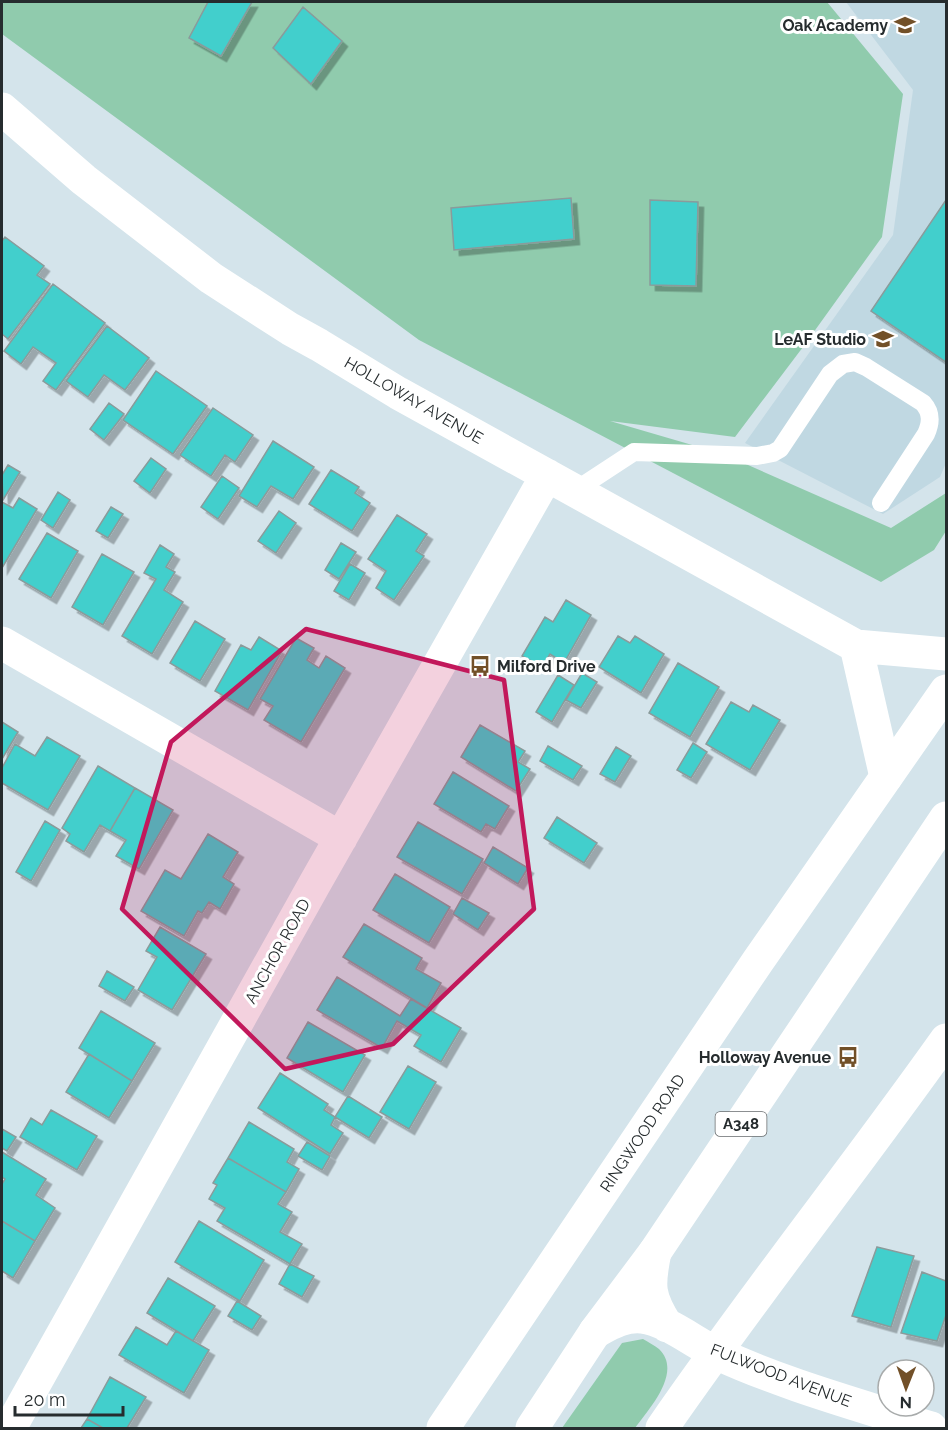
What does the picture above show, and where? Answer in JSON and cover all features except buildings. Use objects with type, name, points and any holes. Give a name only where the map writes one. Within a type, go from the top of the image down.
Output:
[{"type":"main road","name":"HOLLOWAY AVENUE","points":[[2,109],[84,180],[211,278],[290,329],[398,393],[856,646],[946,654]]},
{"type":"main road","name":"ANCHOR ROAD","points":[[10,1428],[547,475]]},
{"type":"main road","points":[[2,643],[341,838]]},
{"type":"main road","points":[[856,646],[886,777]]},
{"type":"main road","name":"RINGWOOD ROAD","points":[[443,1428],[758,961],[946,691]]},
{"type":"main road","name":"A348","points":[[532,1428],[595,1332],[655,1252],[946,818]]},
{"type":"main road","points":[[662,1428],[715,1352],[888,1122],[946,1040]]},
{"type":"main road","points":[[655,1252],[649,1281],[656,1308],[667,1326]]},
{"type":"main road","name":"FULWOOD AVENUE","points":[[595,1332],[617,1320],[643,1317],[667,1326],[715,1352],[771,1375],[931,1428]]},
{"type":"lane","points":[[576,490],[634,452],[757,456],[773,453],[780,449],[830,374],[843,364],[855,362],[867,367],[923,403],[928,408],[930,416],[930,425],[926,434],[880,503]]},
{"type":"highlighted area","points":[[306,629],[504,680],[534,909],[393,1044],[285,1069],[122,909],[171,742]]},
{"type":"shaded area","name":"LeAF Studio","points":[[846,2],[946,2],[946,463],[940,477],[883,514],[745,443],[893,235],[913,90]]},
{"type":"green space","points":[[2,2],[827,2],[903,94],[882,237],[735,437],[610,421],[723,454],[891,528],[946,493],[946,531],[934,550],[881,582],[419,340],[2,34]]},
{"type":"green space","points":[[643,1339],[659,1349],[665,1358],[667,1368],[666,1379],[661,1390],[635,1428],[562,1428],[622,1343]]},
{"type":"place","name":"Oak Academy","points":[[905,25]]},
{"type":"place","name":"LeAF Studio","points":[[883,339]]},
{"type":"place","name":"Milford Drive","points":[[480,666]]},
{"type":"place","name":"Holloway Avenue","points":[[848,1057]]}]
